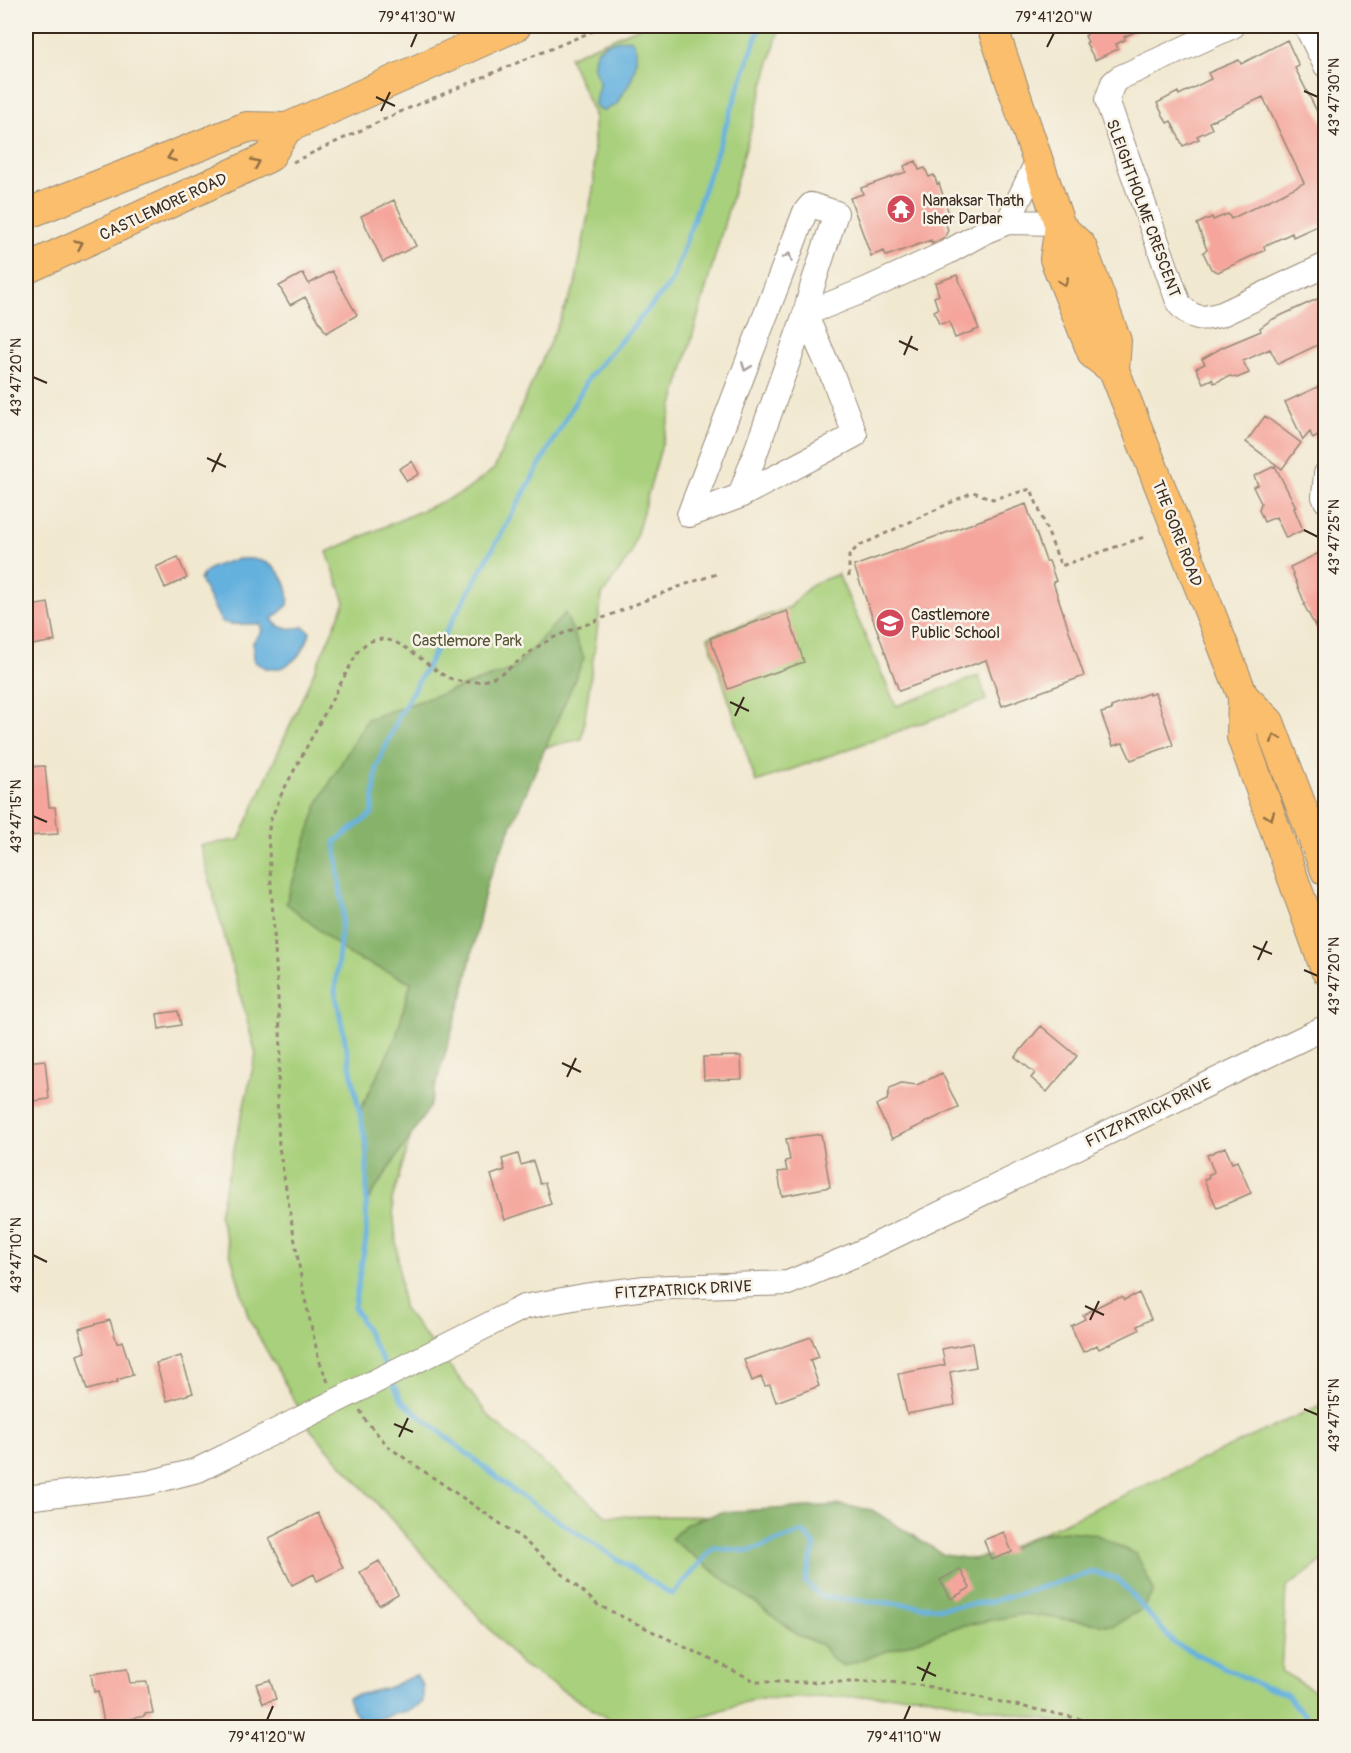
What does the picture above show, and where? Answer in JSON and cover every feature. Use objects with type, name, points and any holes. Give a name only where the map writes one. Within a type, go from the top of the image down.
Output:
[{"type":"main road","points":[[26,214],[247,127],[287,129],[516,26]]},
{"type":"main road","name":"THE GORE ROAD","points":[[992,26],[1060,224],[1081,246],[1116,341],[1114,369],[1243,696],[1242,737],[1326,970]]},
{"type":"main road","name":"CASTLEMORE ROAD","points":[[26,269],[269,157],[287,129]]},
{"type":"main road","name":"THE GORE ROAD","points":[[1243,696],[1269,722],[1326,871]]},
{"type":"street","name":"SLEIGHTHOLME CRESCENT","points":[[1233,26],[1119,78],[1113,83],[1107,100],[1179,304],[1185,311],[1206,319],[1222,315],[1326,265]]},
{"type":"street","points":[[1306,26],[1326,66]]},
{"type":"street","points":[[1008,222],[1038,160]]},
{"type":"street","points":[[740,496],[806,314],[813,284],[836,213],[811,205],[805,212],[689,515],[740,496],[855,435],[806,314]]},
{"type":"street","points":[[767,312],[806,314],[866,290],[1008,222],[1060,224]]},
{"type":"street","points":[[1326,474],[1324,497],[1326,501]]},
{"type":"street","name":"FITZPATRICK DRIVE","points":[[26,1498],[148,1483],[198,1470],[524,1307],[645,1288],[788,1283],[857,1254],[1326,1028]]},
{"type":"path","points":[[287,165],[400,112],[605,26]]},
{"type":"path","points":[[849,577],[849,556],[856,547],[973,492],[993,499],[1031,489],[1061,567],[1144,537]]},
{"type":"path","points":[[717,574],[691,582],[545,642],[496,677],[480,682],[463,682],[447,677],[388,639],[371,640],[358,651],[282,793],[271,819],[268,834],[281,1048],[277,1095],[279,1147],[304,1294],[319,1360],[353,1392],[366,1421],[390,1448],[520,1537],[598,1605],[757,1682],[889,1682],[926,1686],[1095,1722],[1101,1728]]},
{"type":"green space","name":"Castlemore Park","points":[[642,26],[780,26],[631,554],[602,595],[582,739],[533,750],[502,827],[392,1200],[403,1308],[493,1421],[606,1516],[818,1517],[969,1566],[1325,1403],[1325,1559],[1286,1588],[1281,1671],[1325,1697],[1325,1727],[1082,1727],[921,1695],[756,1699],[670,1727],[621,1727],[522,1665],[311,1430],[249,1319],[219,1214],[256,1054],[200,845],[239,840],[345,602],[327,552],[464,492],[494,469],[575,285],[594,184],[594,114],[569,57]]},
{"type":"green space","points":[[838,574],[896,706],[979,676],[986,700],[756,782],[708,637],[790,607],[811,585]]},
{"type":"green space","points":[[565,613],[584,658],[487,883],[463,994],[429,1108],[369,1199],[361,1109],[396,1037],[411,982],[351,956],[286,903],[318,803],[367,719],[514,669]]},
{"type":"green space","points":[[841,1505],[872,1510],[944,1555],[972,1559],[1003,1553],[1038,1534],[1066,1531],[1095,1534],[1137,1555],[1154,1591],[1141,1610],[1113,1626],[1025,1614],[960,1626],[844,1666],[833,1660],[822,1645],[798,1635],[671,1539],[687,1523],[722,1512]]},
{"type":"water","points":[[630,39],[636,54],[631,79],[617,104],[604,111],[598,109],[595,104],[599,84],[594,67],[596,53],[610,42]]},
{"type":"water","points":[[239,559],[259,560],[278,571],[288,591],[288,605],[272,619],[282,628],[304,627],[310,632],[296,658],[281,668],[263,667],[254,661],[253,642],[262,631],[260,624],[234,624],[221,621],[200,580],[211,568]]},
{"type":"water","points":[[416,1675],[423,1686],[423,1702],[410,1710],[367,1721],[357,1716],[352,1709],[348,1697],[387,1688]]},
{"type":"building","points":[[1082,26],[1147,26],[1124,37],[1125,40],[1116,44],[1118,49],[1095,60],[1086,43],[1088,42],[1085,36],[1087,35]]},
{"type":"building","points":[[1287,40],[1299,66],[1295,68],[1326,129],[1326,222],[1293,237],[1292,233],[1264,246],[1265,250],[1218,272],[1211,269],[1203,252],[1207,250],[1197,224],[1212,217],[1213,220],[1228,214],[1231,219],[1304,183],[1263,97],[1209,122],[1212,129],[1197,136],[1199,139],[1183,146],[1171,121],[1167,123],[1157,103],[1211,79],[1208,73],[1239,60],[1241,64]]},
{"type":"building","name":"Nanaksar Thath Isher Darbar","points":[[916,161],[919,170],[925,168],[929,177],[934,175],[937,184],[939,183],[951,220],[945,222],[948,230],[945,237],[932,244],[931,240],[886,256],[884,251],[871,256],[850,198],[863,194],[861,188],[906,172],[904,166]]},
{"type":"building","points":[[394,200],[416,246],[383,262],[361,216]]},
{"type":"building","points":[[332,271],[357,315],[326,333],[305,297],[290,305],[279,286],[303,273],[309,284]]},
{"type":"building","points":[[957,275],[979,329],[955,338],[949,322],[939,324],[934,311],[938,309],[934,297],[939,295],[935,283]]},
{"type":"building","points":[[1326,295],[1326,341],[1278,364],[1270,349],[1243,361],[1249,373],[1237,378],[1230,376],[1214,383],[1212,379],[1203,383],[1196,368],[1205,364],[1202,359],[1223,347],[1261,331],[1260,328],[1271,320]]},
{"type":"building","points":[[1326,383],[1326,431],[1313,439],[1310,432],[1303,440],[1285,402]]},
{"type":"building","points":[[1265,416],[1301,443],[1282,469],[1246,442]]},
{"type":"building","points":[[412,461],[419,474],[407,481],[399,469]]},
{"type":"building","points":[[1275,466],[1296,507],[1294,508],[1303,530],[1286,538],[1276,517],[1264,522],[1259,510],[1261,503],[1253,487],[1258,485],[1254,476]]},
{"type":"building","points":[[1026,504],[1046,561],[1049,561],[1056,581],[1053,582],[1084,676],[1002,706],[986,660],[899,691],[854,566]]},
{"type":"building","points":[[1319,553],[1326,565],[1326,647],[1304,605],[1290,567]]},
{"type":"building","points":[[178,557],[187,578],[165,588],[156,567]]},
{"type":"building","points":[[48,603],[55,641],[26,646],[26,607]]},
{"type":"building","points":[[787,611],[804,662],[728,689],[710,638]]},
{"type":"building","points":[[1149,693],[1149,695],[1155,693],[1173,745],[1131,760],[1123,743],[1113,746],[1101,713]]},
{"type":"building","points":[[45,766],[49,807],[55,807],[58,834],[26,836],[26,767]]},
{"type":"building","points":[[178,1011],[181,1025],[159,1029],[157,1014]]},
{"type":"building","points":[[1041,1026],[1077,1056],[1047,1092],[1031,1078],[1035,1073],[1015,1057]]},
{"type":"building","points":[[741,1056],[742,1079],[704,1080],[703,1057]]},
{"type":"building","points":[[45,1060],[49,1099],[26,1102],[26,1062]]},
{"type":"building","points":[[942,1073],[958,1107],[892,1139],[876,1105],[887,1100],[890,1088],[901,1083],[917,1085]]},
{"type":"building","points":[[821,1134],[830,1187],[782,1196],[778,1172],[787,1171],[785,1161],[790,1160],[786,1139]]},
{"type":"building","points":[[1225,1147],[1232,1163],[1237,1161],[1251,1193],[1217,1208],[1204,1180],[1214,1172],[1207,1155]]},
{"type":"building","points":[[518,1154],[521,1165],[533,1161],[540,1184],[545,1183],[551,1204],[505,1220],[491,1175],[505,1170],[502,1159]]},
{"type":"building","points":[[1139,1293],[1151,1319],[1137,1326],[1139,1330],[1099,1349],[1097,1345],[1083,1352],[1071,1326],[1085,1319],[1083,1315],[1111,1300],[1122,1297],[1124,1300]]},
{"type":"building","points":[[110,1320],[117,1343],[122,1341],[133,1375],[117,1380],[118,1382],[87,1390],[77,1355],[86,1352],[79,1329]]},
{"type":"building","points":[[811,1337],[819,1357],[810,1360],[819,1386],[776,1402],[770,1385],[765,1386],[761,1377],[752,1381],[744,1360]]},
{"type":"building","points":[[972,1343],[976,1367],[950,1372],[955,1405],[907,1414],[898,1374],[945,1365],[942,1349]]},
{"type":"building","points":[[181,1356],[193,1393],[167,1401],[156,1363]]},
{"type":"building","points":[[318,1513],[343,1568],[317,1581],[314,1574],[292,1585],[269,1538]]},
{"type":"building","points":[[1004,1532],[1012,1552],[991,1560],[984,1540]]},
{"type":"building","points":[[379,1561],[398,1594],[379,1605],[360,1572]]},
{"type":"building","points":[[960,1569],[970,1588],[951,1599],[940,1580]]},
{"type":"building","points":[[127,1669],[130,1683],[147,1682],[153,1713],[120,1721],[121,1728],[105,1728],[98,1691],[94,1692],[91,1674]]},
{"type":"building","points":[[270,1680],[276,1699],[263,1703],[256,1684]]},
{"type":"waterway","points":[[386,1368],[354,1307],[366,1239],[367,1149],[335,991],[343,910],[335,842],[372,814],[377,766],[400,714],[589,377],[672,282],[760,26]]},
{"type":"waterway","points":[[391,1379],[403,1402],[515,1492],[672,1595],[713,1548],[750,1551],[803,1532],[815,1545],[805,1582],[822,1597],[943,1608],[990,1602],[1094,1572],[1118,1579],[1174,1643],[1264,1687],[1285,1693],[1316,1728]]},
{"type":"place","name":"Nanaksar Thath Isher Darbar","points":[[901,209]]},
{"type":"place","name":"Castlemore Public School","points":[[890,623]]}]
